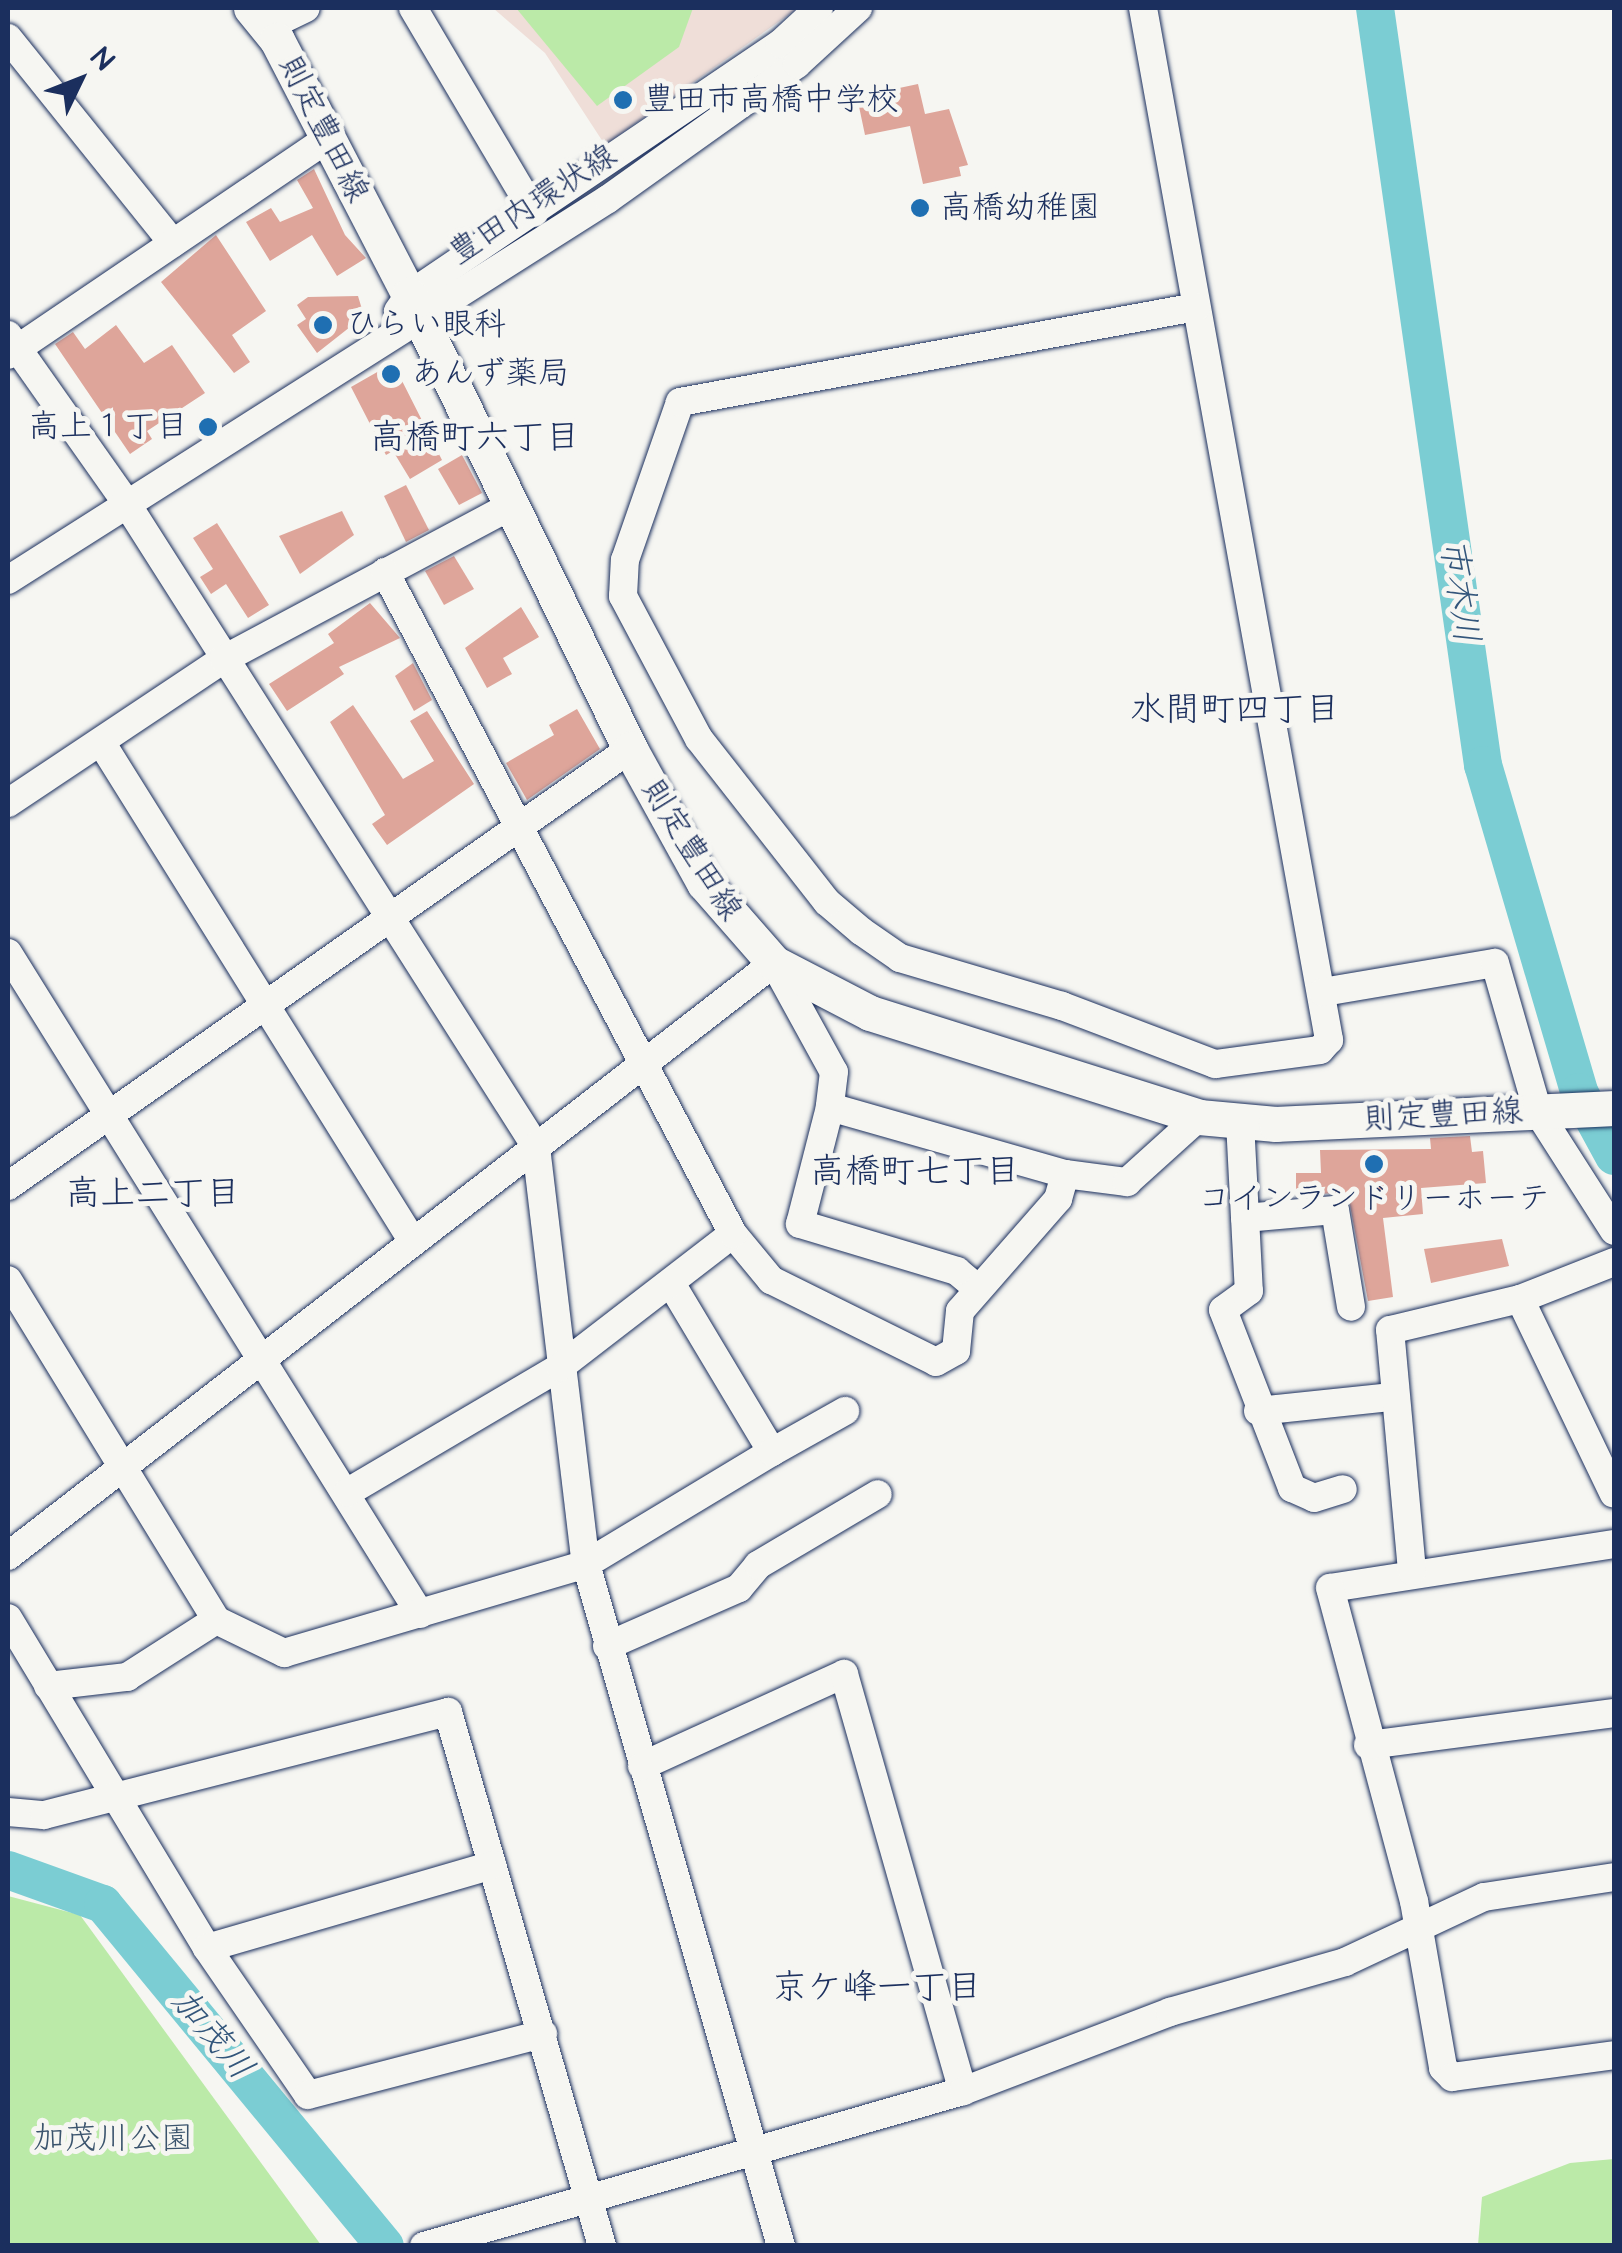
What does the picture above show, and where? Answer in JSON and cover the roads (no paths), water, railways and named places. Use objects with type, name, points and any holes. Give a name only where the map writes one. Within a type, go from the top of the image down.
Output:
[{"type":"main road","name":"則定豊田線","points":[[259,17],[415,307],[630,749],[704,884],[774,962],[870,1014],[1199,1116],[1240,1122],[1614,1108]]},
{"type":"street","points":[[259,17],[306,8]]},
{"type":"street","points":[[413,8],[534,213]]},
{"type":"street","name":"豊田内環状線","points":[[8,580],[380,337],[534,213],[780,44],[819,8]]},
{"type":"street","name":"豊田内環状線","points":[[415,307],[798,64],[858,8]]},
{"type":"street","points":[[1143,8],[1329,1040],[1320,1050],[1215,1064],[1078,1011],[900,958],[827,902],[700,739],[623,596],[625,560],[680,402],[1196,306]]},
{"type":"street","points":[[8,38],[173,243]]},
{"type":"street","points":[[327,138],[173,243],[11,346],[126,501],[536,1148],[586,1564],[606,1646],[782,2246]]},
{"type":"street","points":[[8,804],[224,658],[510,506]]},
{"type":"street","points":[[385,572],[522,826],[641,1064],[733,1234],[771,1280],[936,1362],[956,1351],[960,1311],[1058,1198],[1065,1174]]},
{"type":"street","points":[[101,742],[262,1006],[412,1240]]},
{"type":"street","points":[[8,1186],[630,749]]},
{"type":"street","points":[[8,953],[348,1492],[420,1614]]},
{"type":"street","points":[[8,1556],[774,962],[834,1072],[830,1106],[800,1224],[957,1272],[976,1288]]},
{"type":"street","points":[[1323,992],[1496,963],[1538,1112],[1614,1231]]},
{"type":"street","points":[[830,1106],[1065,1174],[1127,1182],[1199,1116]]},
{"type":"street","points":[[1240,1122],[1249,1291],[1223,1306],[1258,1411],[1300,1496],[1343,1489]]},
{"type":"street","points":[[1245,1218],[1336,1210],[1352,1308]]},
{"type":"street","points":[[348,1492],[560,1367],[733,1234]]},
{"type":"street","points":[[1412,1571],[1392,1397],[1390,1330],[1520,1299],[1614,1262]]},
{"type":"street","points":[[8,1280],[120,1470],[216,1620],[284,1653],[586,1564],[845,1411]]},
{"type":"street","points":[[671,1283],[772,1452]]},
{"type":"street","points":[[1520,1299],[1614,1494]]},
{"type":"street","points":[[1258,1411],[1392,1397]]},
{"type":"street","points":[[606,1646],[739,1588],[758,1566],[878,1494]]},
{"type":"street","points":[[1614,1544],[1412,1571],[1330,1588],[1416,1928],[1443,2068],[1452,2077],[1614,2055]]},
{"type":"street","points":[[8,1618],[207,1948],[308,2095],[543,2034]]},
{"type":"street","points":[[48,1686],[128,1676],[216,1620]]},
{"type":"street","points":[[642,1766],[844,1674],[964,2091]]},
{"type":"street","points":[[8,1812],[30,1818],[440,1710],[448,1712],[602,2246]]},
{"type":"street","points":[[1368,1745],[1614,1714]]},
{"type":"street","points":[[207,1948],[492,1865]]},
{"type":"street","points":[[424,2246],[964,2091],[1170,2012],[1344,1962],[1484,1896],[1614,1877]]},
{"type":"waterway","name":"市木川","points":[[1375,8],[1483,765],[1579,1092],[1614,1156]]},
{"type":"waterway","name":"加茂川","points":[[8,1870],[103,1904],[385,2246]]},
{"type":"place","name":"豊田市高橋中学校","points":[[623,100]]},
{"type":"place","name":"高橋幼稚園","points":[[920,208]]},
{"type":"place","name":"ひらい眼科","points":[[323,325]]},
{"type":"place","name":"あんず薬局","points":[[391,374]]},
{"type":"place","name":"高上１丁目","points":[[208,427]]},
{"type":"place","name":"コインランドリーホーテ","points":[[1374,1164]]},
{"type":"district","name":"高橋町六丁目","points":[[475,438]]},
{"type":"district","name":"水間町四丁目","points":[[1235,710]]},
{"type":"district","name":"高橋町七丁目","points":[[915,1172]]},
{"type":"district","name":"高上二丁目","points":[[153,1194]]},
{"type":"district","name":"京ケ峰一丁目","points":[[877,1988]]},
{"type":"park label","name":"加茂川公園","points":[[113,2139]]}]
